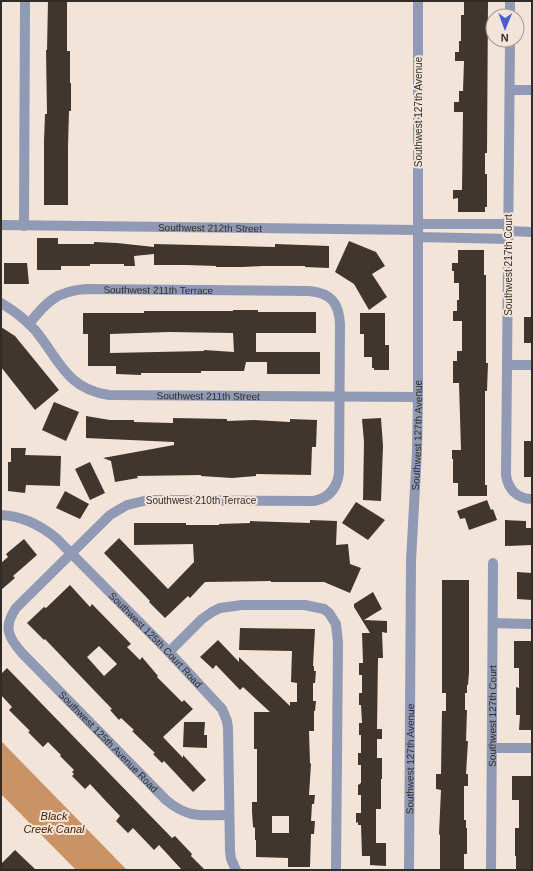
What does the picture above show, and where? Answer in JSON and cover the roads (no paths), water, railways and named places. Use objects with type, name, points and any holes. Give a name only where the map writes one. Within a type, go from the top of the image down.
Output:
[{"type":"street","points":[[24,226],[25,1]]},
{"type":"street","name":"Southwest 127th Avenue","points":[[409,870],[411,561],[417,451],[418,398],[418,1]]},
{"type":"street","name":"Southwest 217th Court","points":[[510,48],[506,475],[508,485],[511,490],[522,498],[532,499]]},
{"type":"street","points":[[510,90],[532,90]]},
{"type":"street","name":"Southwest 212th Street","points":[[1,225],[532,232]]},
{"type":"street","name":"Southwest 212th Street","points":[[418,230],[508,231]]},
{"type":"street","name":"Southwest 211th Terrace","points":[[29,324],[41,309],[52,299],[61,294],[74,290],[309,291],[322,294],[333,301],[338,310],[340,396]]},
{"type":"street","points":[[1,302],[29,324]]},
{"type":"street","name":"Southwest 211th Street","points":[[29,324],[70,377],[82,387],[98,393],[117,395],[340,396],[418,398]]},
{"type":"street","points":[[508,365],[532,365]]},
{"type":"street","name":"Southwest 210th Terrace","points":[[9,632],[9,621],[16,608],[110,515],[127,505],[148,500],[314,500],[324,498],[332,492],[336,485],[338,473],[340,396]]},
{"type":"street","name":"Southwest 125th Court Road","points":[[1,515],[19,517],[38,525],[56,538],[169,652],[219,705],[225,714],[228,728],[230,851],[231,859],[236,870]]},
{"type":"street","name":"Southwest 127th Court","points":[[491,870],[493,563]]},
{"type":"street","points":[[169,652],[202,619],[220,608],[242,605],[305,605],[319,608],[329,613],[336,624],[338,643],[336,870]]},
{"type":"street","points":[[493,623],[532,624]]},
{"type":"street","name":"Southwest 125th Avenue Road","points":[[9,632],[10,637],[22,653],[166,800],[181,811],[188,813],[229,815]]},
{"type":"street","points":[[492,748],[532,748]]},
{"type":"water","name":"Black Creek Canal","points":[[1,741],[127,870],[76,870],[1,794]]}]
